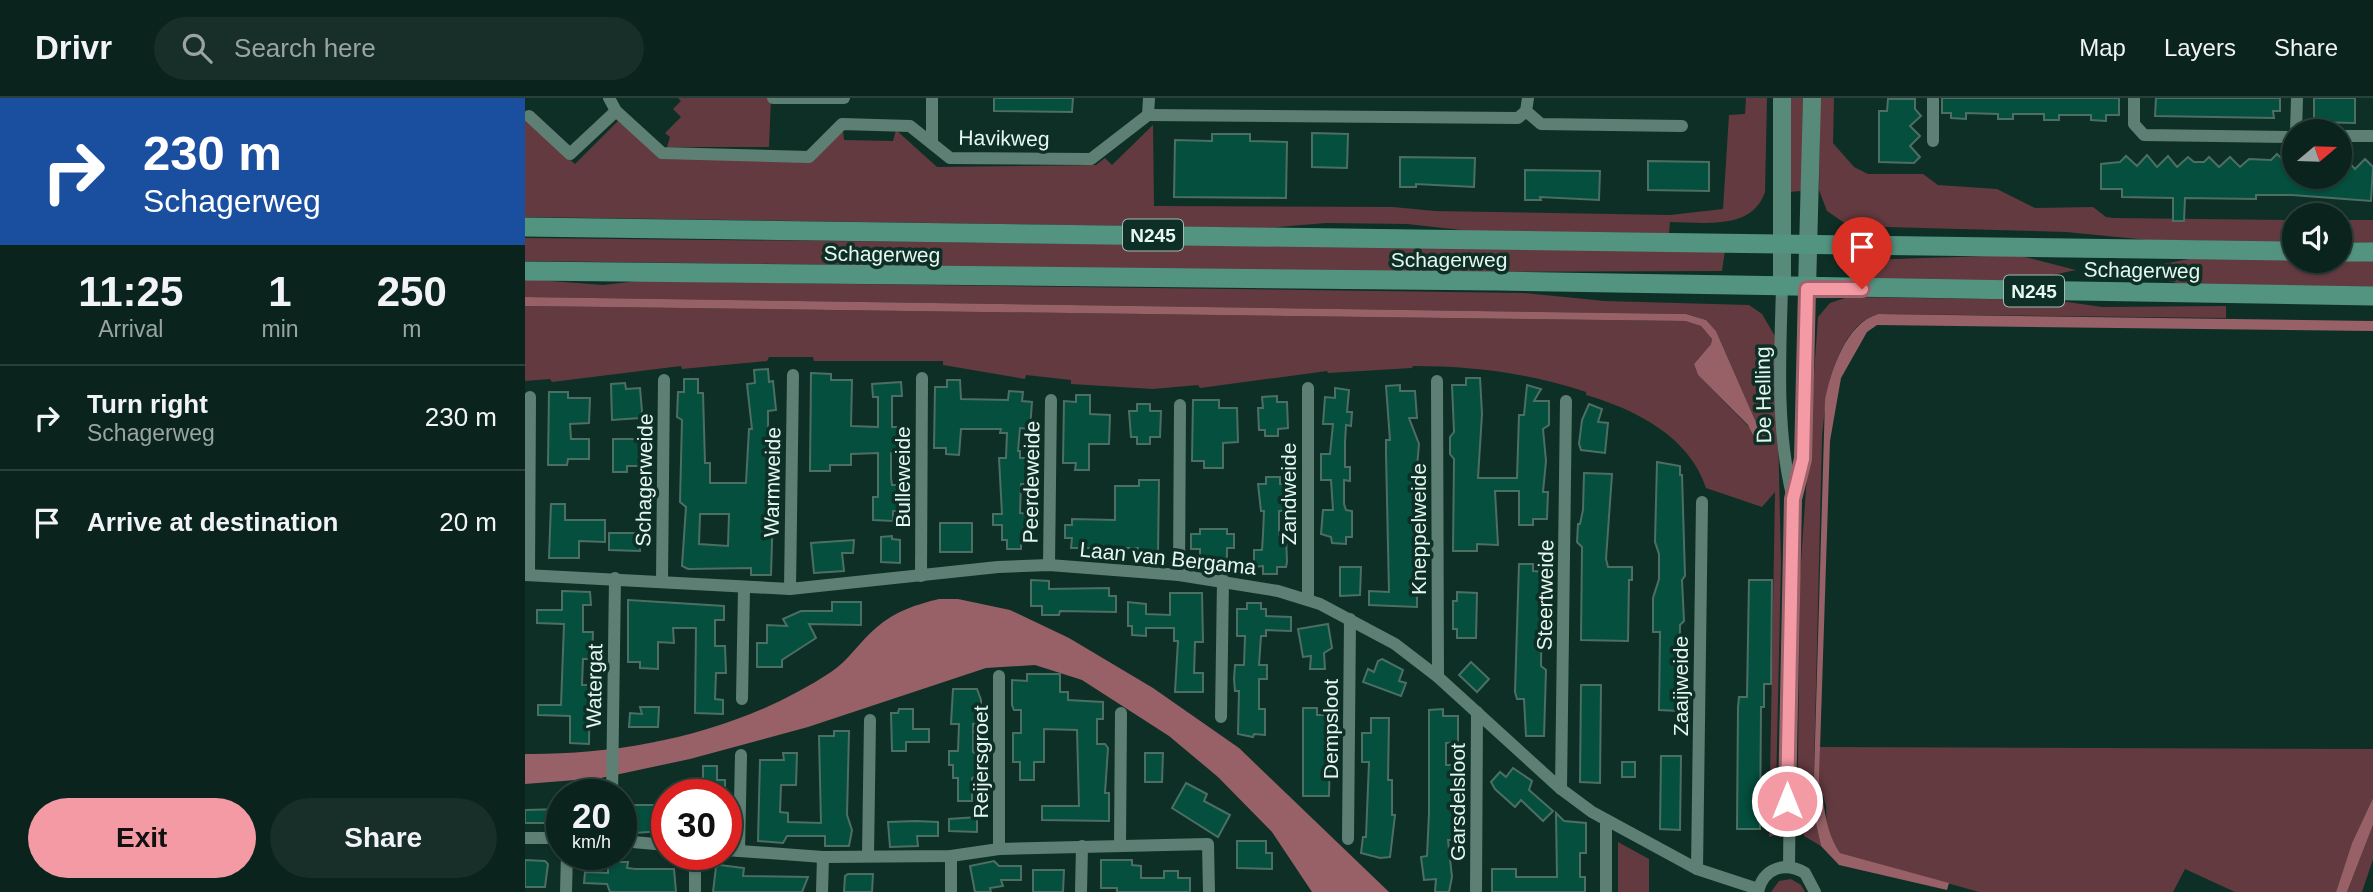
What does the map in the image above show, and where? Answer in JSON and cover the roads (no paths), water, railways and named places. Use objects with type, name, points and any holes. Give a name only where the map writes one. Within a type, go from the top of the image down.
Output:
[{"type":"main road","name":"Schagerweg","points":[[525,227],[2282,251]]},
{"type":"main road","points":[[2352,252],[2373,252]]},
{"type":"main road","name":"Schagerweg","points":[[525,271],[1025,279],[1498,281],[1807,289],[2373,296]]},
{"type":"street","name":"Havikweg","points":[[609,98],[616,111],[662,153],[670,154],[809,157],[842,124],[910,126],[950,158],[1091,159],[1148,115]]},
{"type":"street","points":[[773,98],[844,98]]},
{"type":"street","points":[[932,98],[932,144]]},
{"type":"street","points":[[1149,98],[1148,115],[1512,118],[1527,104],[1541,124],[1682,126]]},
{"type":"street","points":[[1782,98],[1782,288]]},
{"type":"street","points":[[1807,289],[1812,98]]},
{"type":"street","points":[[1933,98],[1933,141]]},
{"type":"street","points":[[2134,98],[2134,124],[2144,135],[2282,137]]},
{"type":"street","points":[[2296,119],[2297,98]]},
{"type":"street","points":[[529,116],[570,154],[616,111]]},
{"type":"street","points":[[2352,136],[2373,136]]},
{"type":"street","name":"De Helling","points":[[1782,288],[1781,410],[1784,460],[1793,499]]},
{"type":"street","name":"De Helling","points":[[1789,867],[1793,499],[1803,459],[1807,289]]},
{"type":"street","name":"Warmweide","points":[[790,589],[793,375]]},
{"type":"street","name":"Bulleweide","points":[[921,576],[922,378]]},
{"type":"street","name":"Schagerweide","points":[[662,581],[664,380]]},
{"type":"street","name":"Kneppelweide","points":[[1437,381],[1438,677]]},
{"type":"street","name":"Zandweide","points":[[1308,388],[1308,600]]},
{"type":"street","points":[[527,575],[530,397]]},
{"type":"street","name":"Peerdeweide","points":[[1049,565],[1051,400]]},
{"type":"street","name":"Steertweide","points":[[1561,789],[1566,401]]},
{"type":"street","points":[[1179,575],[1180,405]]},
{"type":"street","name":"Zaaijweide","points":[[1697,869],[1702,502]]},
{"type":"street","name":"Laan van Bergama","points":[[527,575],[790,589],[998,567],[1049,565],[1223,580],[1308,600],[1395,644],[1438,677],[1561,789],[1606,820],[1697,869],[1758,890]]},
{"type":"street","name":"Watergat","points":[[612,779],[615,578]]},
{"type":"street","points":[[1220,717],[1223,580]]},
{"type":"street","points":[[742,699],[744,588]]},
{"type":"street","name":"Dempsloot","points":[[1348,839],[1350,619]]},
{"type":"street","name":"Reijersgroet","points":[[999,676],[999,849]]},
{"type":"street","name":"Garsdelsloot","points":[[1476,892],[1477,712]]},
{"type":"street","points":[[1120,845],[1121,713]]},
{"type":"street","points":[[868,856],[870,720]]},
{"type":"street","name":"Reijersgroet","points":[[739,779],[741,755]]},
{"type":"street","points":[[1606,820],[1606,892]]},
{"type":"street","points":[[525,838],[546,838]]},
{"type":"street","name":"Reijersgroet","points":[[742,851],[823,858],[951,856],[999,849],[1208,844],[1209,892]]},
{"type":"street","points":[[1081,892],[1082,846]]},
{"type":"street","points":[[951,856],[951,892]]},
{"type":"street","points":[[823,858],[823,892]]},
{"type":"street","points":[[1758,890],[1769,872],[1789,867],[1805,873],[1815,892]]},
{"type":"street","points":[[566,870],[566,892]]},
{"type":"street","points":[[695,870],[695,892]]}]
